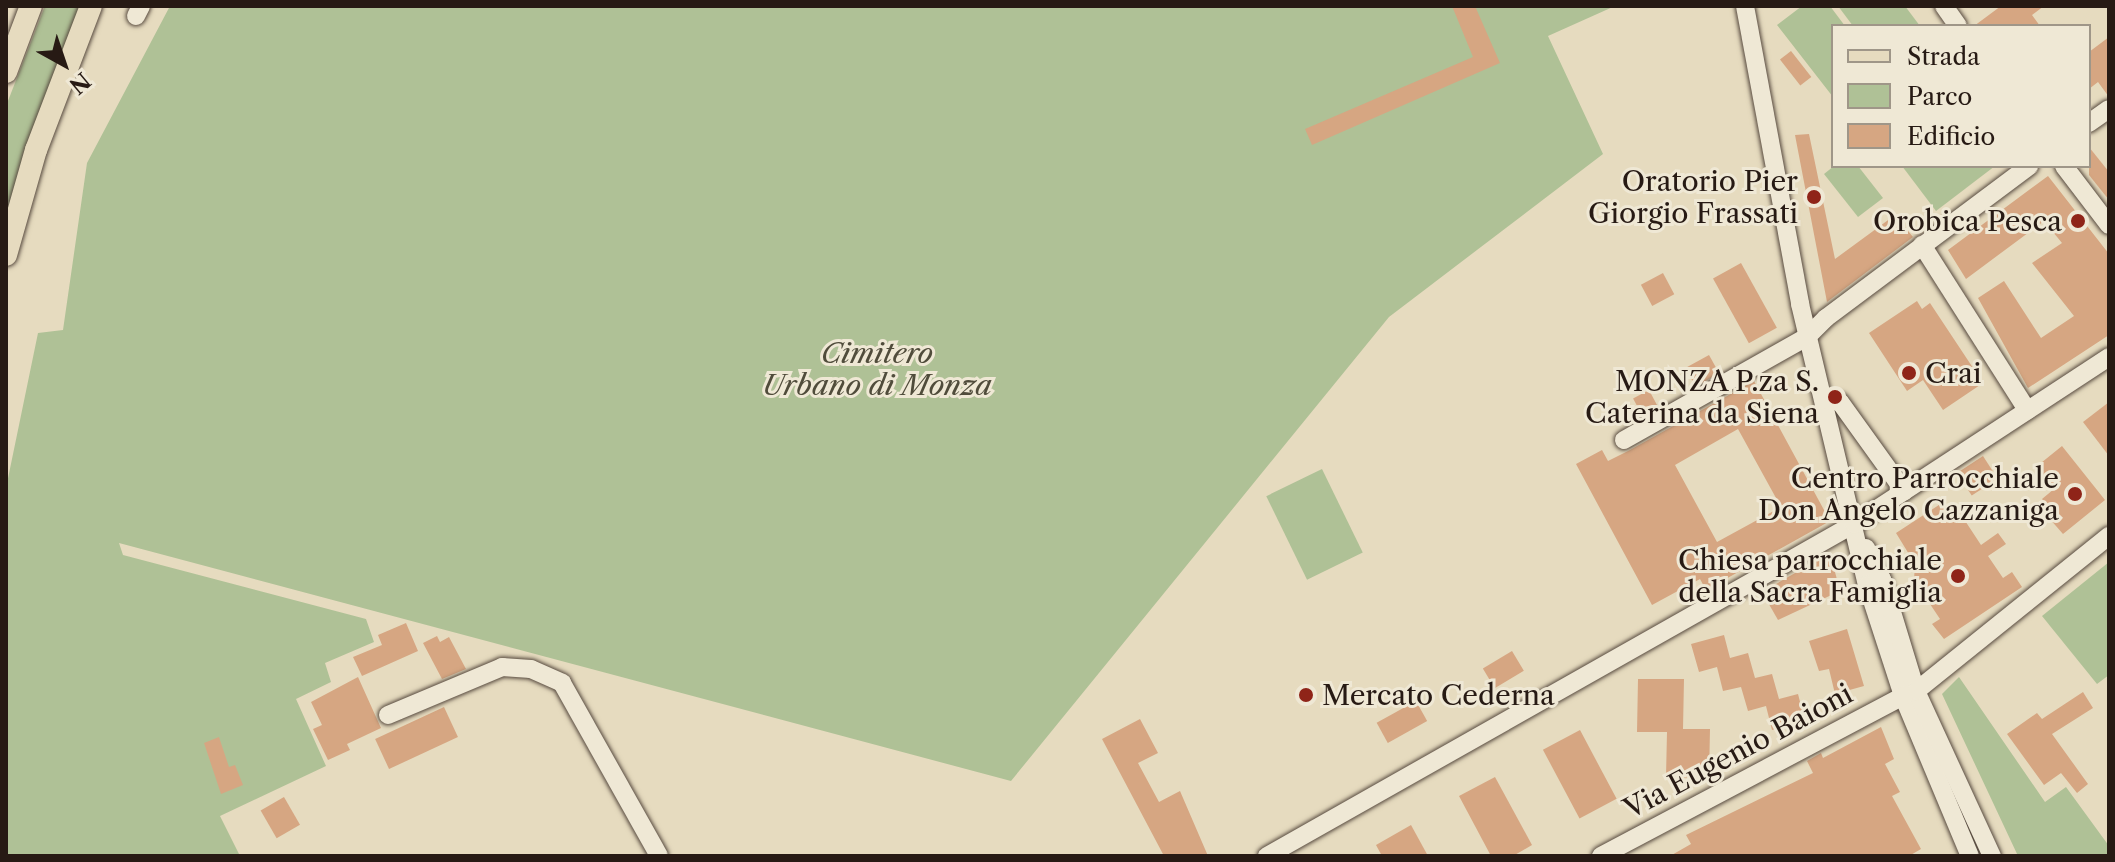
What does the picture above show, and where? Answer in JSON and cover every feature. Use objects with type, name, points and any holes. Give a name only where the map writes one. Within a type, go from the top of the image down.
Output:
[{"type":"main road","points":[[6,72],[31,6]]},
{"type":"main road","points":[[6,255],[36,150],[91,6]]},
{"type":"street","points":[[1745,6],[1807,337],[1854,524],[1909,694],[1970,856]]},
{"type":"street","points":[[2091,122],[2109,109]]},
{"type":"street","points":[[1624,440],[1807,337],[1922,245],[2026,168]]},
{"type":"street","points":[[2066,168],[2109,225]]},
{"type":"street","points":[[1922,245],[2027,410]]},
{"type":"street","points":[[1267,856],[1854,524],[2109,357]]},
{"type":"street","points":[[1824,399],[1840,402],[1904,491]]},
{"type":"street","name":"Via Eugenio Baioni","points":[[1601,856],[1909,694],[2109,536]]},
{"type":"street","points":[[388,715],[502,667],[531,669],[562,683],[659,856]]},
{"type":"street","points":[[1909,694],[1992,856]]},
{"type":"green space","points":[[45,6],[81,6],[6,225],[6,106]]},
{"type":"green space","name":"Cimitero Urbano di Monza","points":[[170,6],[1615,6],[1548,36],[1603,154],[1389,317],[1011,781],[119,543],[123,555],[366,619],[374,642],[325,663],[331,682],[296,699],[326,766],[220,816],[240,856],[6,856],[6,488],[38,333],[63,330],[87,163]]},
{"type":"green space","points":[[1802,6],[1830,6],[1844,24],[1831,24],[1831,94],[1777,25]]},
{"type":"green space","points":[[1838,6],[1905,6],[1918,24],[1852,24]]},
{"type":"green space","points":[[1832,168],[1860,168],[1883,198],[1858,217],[1824,174]]},
{"type":"green space","points":[[1904,168],[1992,168],[1936,211]]},
{"type":"green space","points":[[1322,469],[1363,553],[1307,580],[1266,496]]},
{"type":"green space","points":[[2109,562],[2109,675],[2097,684],[2042,616]]},
{"type":"green space","points":[[1959,677],[2045,802],[2066,787],[2109,846],[2109,856],[2018,856],[1942,694]]},
{"type":"building","points":[[1452,6],[1475,6],[1500,63],[1312,145],[1305,129],[1473,57]]},
{"type":"building","points":[[2001,6],[2044,6],[2032,15],[2039,24],[1977,24]]},
{"type":"building","points":[[2109,37],[2109,97],[2098,82],[2091,87],[2091,50]]},
{"type":"building","points":[[1791,51],[1811,77],[1800,86],[1780,60]]},
{"type":"building","name":"Oratorio Pier Giorgio Frassati","points":[[1809,134],[1835,259],[1895,215],[1913,237],[1827,302],[1795,135]]},
{"type":"building","points":[[2091,150],[2109,172],[2109,200],[2089,175]]},
{"type":"building","points":[[2048,176],[2109,254],[2109,335],[2028,388],[1978,298],[2004,281],[2041,338],[2074,316],[2032,263],[2062,243],[2044,221],[1966,279],[1948,250]]},
{"type":"building","points":[[1741,263],[1777,328],[1749,343],[1713,279]]},
{"type":"building","points":[[1663,273],[1674,294],[1652,306],[1641,285]]},
{"type":"building","points":[[1917,301],[1922,309],[1930,303],[1983,383],[1943,410],[1923,380],[1907,391],[1869,333]]},
{"type":"building","points":[[1709,355],[1719,373],[1696,386],[1685,368]]},
{"type":"building","points":[[1754,381],[1830,521],[1706,590],[1700,579],[1652,605],[1576,464],[1602,450],[1608,461]],"holes":[[[1738,429],[1781,507],[1717,542],[1675,465]]]},
{"type":"building","points":[[1649,390],[1658,407],[1642,415],[1633,398]]},
{"type":"building","points":[[2109,402],[2109,456],[2083,422]]},
{"type":"building","name":"Centro Parrocchiale Don Angelo Cazzaniga","points":[[2062,446],[2105,500],[2063,534],[2042,510],[2048,506],[2042,499],[2054,489],[2036,467]]},
{"type":"building","points":[[1983,456],[1998,479],[1972,496],[1957,473]]},
{"type":"building","name":"Chiesa parrocchiale della Sacra Famiglia","points":[[1942,503],[1947,512],[1956,507],[1981,545],[1998,533],[2006,544],[1988,556],[2003,578],[2012,572],[2022,587],[1944,639],[1932,624],[1940,619],[1914,580],[1915,564],[1896,533]]},
{"type":"building","points":[[1830,553],[1840,591],[1778,620],[1762,592]]},
{"type":"building","points":[[406,623],[418,651],[362,676],[353,657],[382,645],[378,635]]},
{"type":"building","points":[[1847,629],[1864,686],[1835,694],[1829,669],[1819,671],[1809,641]]},
{"type":"building","points":[[1724,635],[1730,658],[1748,653],[1755,678],[1772,674],[1779,699],[1798,694],[1805,721],[1772,730],[1766,706],[1748,711],[1741,687],[1723,691],[1717,667],[1699,672],[1691,644]]},
{"type":"building","points":[[437,636],[440,642],[449,637],[466,669],[442,679],[423,643]]},
{"type":"building","points":[[1512,651],[1524,671],[1495,688],[1483,669]]},
{"type":"building","points":[[358,677],[381,728],[347,744],[350,750],[328,760],[313,729],[322,725],[311,702]]},
{"type":"building","points":[[1638,679],[1684,679],[1683,729],[1710,729],[1709,778],[1666,777],[1667,732],[1637,732]]},
{"type":"building","points":[[2083,692],[2093,708],[2052,734],[2088,784],[2077,793],[2061,773],[2044,785],[2007,734],[2037,713],[2042,719]]},
{"type":"building","points":[[1416,701],[1427,721],[1388,743],[1377,723]]},
{"type":"building","points":[[444,707],[458,737],[389,769],[375,739]]},
{"type":"building","points":[[1140,719],[1158,753],[1138,763],[1159,802],[1180,791],[1208,856],[1164,856],[1102,739]]},
{"type":"building","points":[[1881,727],[1894,759],[1885,764],[1900,792],[1892,796],[1921,849],[1909,856],[1670,856],[1691,844],[1686,835],[1813,773],[1807,761],[1821,753],[1823,758]]},
{"type":"building","points":[[1580,730],[1617,799],[1580,819],[1543,750]]},
{"type":"building","points":[[219,737],[229,767],[235,765],[243,785],[221,794],[204,743]]},
{"type":"building","points":[[1495,777],[1532,845],[1513,856],[1491,856],[1459,796]]},
{"type":"building","points":[[284,797],[300,825],[277,838],[261,810]]},
{"type":"building","points":[[1411,825],[1428,856],[1382,856],[1376,845]]},
{"type":"place","name":"Oratorio Pier Giorgio Frassati","points":[[1814,197]]},
{"type":"place","name":"Orobica Pesca","points":[[2078,221]]},
{"type":"place","name":"Crai","points":[[1909,373]]},
{"type":"place","name":"MONZA P.za S. Caterina da Siena","points":[[1835,397]]},
{"type":"place","name":"Centro Parrocchiale Don Angelo Cazzaniga","points":[[2075,494]]},
{"type":"place","name":"Chiesa parrocchiale della Sacra Famiglia","points":[[1958,576]]},
{"type":"place","name":"Mercato Cederna","points":[[1306,695]]}]
